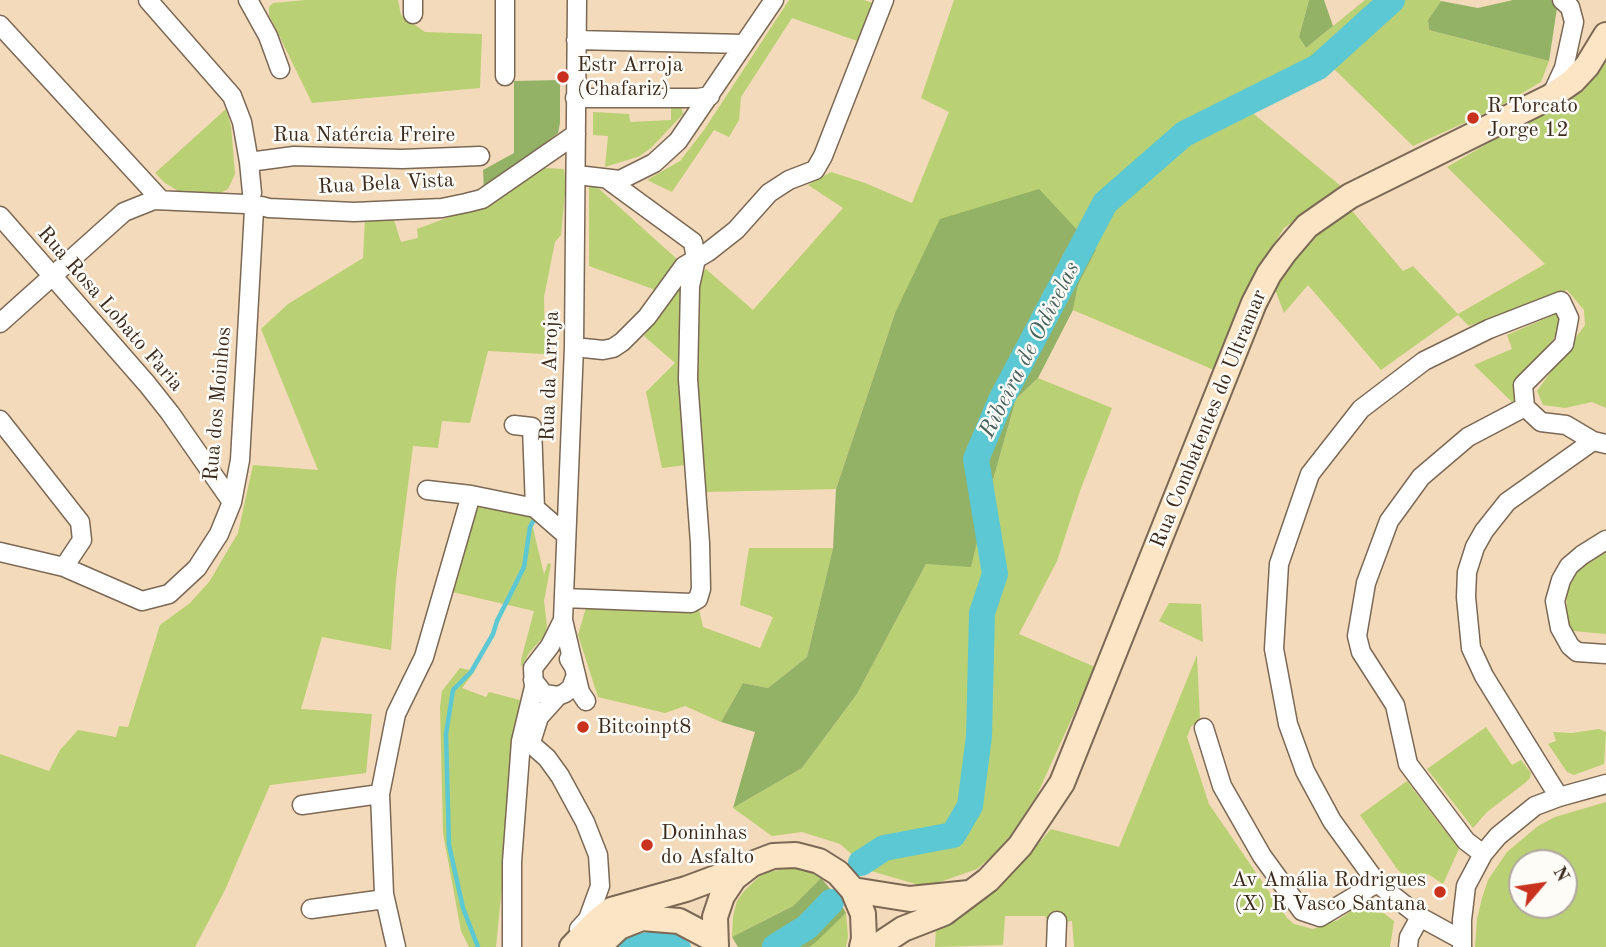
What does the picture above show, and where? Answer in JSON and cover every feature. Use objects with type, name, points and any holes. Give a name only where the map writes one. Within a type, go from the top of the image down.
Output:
[{"type":"main road","name":"Rua Combatentes do Ultramar","points":[[876,947],[902,929],[944,913],[988,880],[1020,846],[1062,783],[1254,303],[1284,253],[1307,226],[1350,196],[1550,97],[1573,81],[1587,66],[1606,35]]},
{"type":"main road","points":[[572,947],[611,910],[686,889],[773,856],[796,855],[819,861],[838,873],[853,890],[863,914],[862,947]]},
{"type":"main road","points":[[716,943],[715,917],[722,896],[734,878],[752,864]]},
{"type":"main road","points":[[853,890],[910,899],[970,892]]},
{"type":"main road","points":[[598,947],[619,927],[631,921],[655,918],[675,920],[716,943]]},
{"type":"street","name":"Rua dos Moinhos","points":[[0,552],[64,567],[142,601],[169,594],[197,568],[219,534],[232,502],[240,460],[253,203],[249,162],[242,122],[232,96],[148,0]]},
{"type":"street","points":[[248,0],[268,36],[279,69]]},
{"type":"street","points":[[505,0],[505,76]]},
{"type":"street","name":"Rua da Arroja","points":[[562,695],[586,701],[580,692],[564,620],[574,347],[577,0]]},
{"type":"street","points":[[577,175],[620,180],[654,163],[678,141],[774,0]]},
{"type":"street","points":[[574,347],[613,348],[622,342],[647,317],[684,267],[736,230],[769,193],[789,180],[815,170],[823,156],[884,0]]},
{"type":"street","points":[[1550,97],[1564,68],[1574,22],[1570,7],[1562,0]]},
{"type":"street","points":[[0,25],[161,201]]},
{"type":"street","points":[[576,40],[744,44]]},
{"type":"street","points":[[575,98],[710,96]]},
{"type":"street","name":"Rua Bela Vista","points":[[0,323],[124,212],[149,201],[253,203],[269,208],[354,212],[442,208],[482,198],[576,134]]},
{"type":"street","name":"Rua Natércia Freire","points":[[249,162],[294,156],[402,159],[480,156]]},
{"type":"street","points":[[564,598],[691,603],[698,598],[701,589],[701,542],[688,379],[690,286],[696,259],[692,242],[607,179]]},
{"type":"street","name":"Rua Rosa Lobato Faria","points":[[0,216],[170,413],[232,502]]},
{"type":"street","points":[[1462,944],[1420,917],[1377,883],[1332,821],[1305,771],[1288,724],[1274,649],[1279,564],[1310,474],[1361,409],[1423,362],[1489,329],[1561,301],[1569,318],[1564,344],[1523,385],[1525,407],[1541,422],[1566,425],[1599,442],[1507,502],[1484,531],[1467,572],[1466,597],[1471,648],[1484,676],[1559,797]]},
{"type":"street","points":[[1483,854],[1466,841],[1408,765],[1395,705],[1361,652],[1357,636],[1366,583],[1389,521],[1421,477],[1468,437],[1525,407]]},
{"type":"street","points":[[0,420],[80,522],[82,540],[64,567]]},
{"type":"street","points":[[514,425],[533,426],[536,508]]},
{"type":"street","points":[[427,490],[471,495],[536,508],[566,535]]},
{"type":"street","points":[[396,947],[385,899],[380,794],[396,713],[424,657],[471,495]]},
{"type":"street","points":[[1606,540],[1569,566],[1561,580],[1555,601],[1560,628],[1570,646],[1577,652],[1606,654]]},
{"type":"street","points":[[512,947],[512,862],[521,741],[531,701],[533,668],[564,620]]},
{"type":"street","points":[[520,776],[540,716],[571,688],[575,671],[565,656],[552,653],[540,658]]},
{"type":"street","points":[[533,680],[544,694],[562,695]]},
{"type":"street","points":[[1204,728],[1222,786],[1262,856],[1302,911],[1320,917],[1377,883]]},
{"type":"street","points":[[531,744],[547,758],[560,776],[585,822],[598,855],[600,886],[587,919],[563,947]]},
{"type":"street","points":[[1462,944],[1463,899],[1483,854],[1498,836],[1535,806],[1606,784]]},
{"type":"street","points":[[302,805],[380,794]]},
{"type":"street","points":[[311,909],[385,899]]},
{"type":"street","points":[[1408,947],[1409,937],[1420,917]]},
{"type":"street","points":[[1056,947],[1057,921]]},
{"type":"green space","points":[[306,0],[398,0],[401,15],[425,32],[482,34],[480,88],[312,103],[269,15],[269,7],[273,3]]},
{"type":"green space","points":[[789,0],[864,0],[875,4],[860,42],[792,18],[741,97],[739,120],[729,137],[714,130],[672,192],[647,180],[680,161],[704,130]]},
{"type":"green space","points":[[954,0],[1309,0],[1299,37],[1306,48],[1365,0],[1439,0],[1441,1],[1428,20],[1429,30],[1549,61],[1541,82],[1495,109],[1413,146],[1334,69],[1249,110],[1342,187],[1284,228],[1257,272],[1214,370],[1073,310],[1078,285],[1096,250],[895,313],[836,489],[705,492],[703,463],[662,468],[646,392],[675,363],[644,336],[665,306],[653,289],[589,266],[589,187],[597,187],[697,277],[706,269],[753,310],[843,208],[808,185],[831,172],[912,203],[949,112],[921,98]]},
{"type":"green space","points":[[1309,0],[1324,0],[1333,26],[1306,48],[1299,37]]},
{"type":"green space","points":[[1513,0],[1551,0],[1557,8],[1549,61],[1429,30],[1428,20],[1441,1],[1478,8]]},
{"type":"green space","points":[[1606,56],[1606,408],[1592,402],[1565,408],[1543,405],[1537,391],[1585,325],[1584,310],[1567,290],[1469,326],[1458,315],[1381,370],[1308,285],[1284,313],[1274,287],[1280,273],[1330,221],[1347,212],[1353,212],[1403,271],[1413,266],[1458,314],[1545,264],[1447,167],[1570,96]]},
{"type":"green space","points":[[560,80],[558,133],[484,193],[483,170],[514,153],[514,81]]},
{"type":"green space","points":[[671,106],[681,106],[683,114],[652,147],[640,156],[605,167],[608,136],[593,135],[593,112],[629,114],[630,122],[671,120]]},
{"type":"green space","points":[[226,109],[231,126],[235,174],[228,189],[213,197],[185,195],[165,183],[155,173]]},
{"type":"green space","points":[[545,168],[564,169],[566,182],[561,235],[555,242],[544,297],[545,354],[488,351],[470,423],[442,421],[438,448],[413,446],[396,580],[391,650],[322,637],[301,709],[372,714],[366,773],[270,785],[225,890],[195,947],[0,947],[0,754],[49,771],[60,750],[78,730],[116,737],[119,726],[128,727],[160,625],[190,603],[209,582],[238,533],[253,465],[318,470],[261,329],[288,304],[363,258],[365,218],[392,214],[401,242],[418,238],[417,229],[486,207]]},
{"type":"green space","points":[[1039,189],[1096,250],[1078,285],[1073,310],[1038,378],[1016,399],[971,567],[926,564],[857,694],[802,768],[733,808],[755,732],[721,722],[743,683],[768,688],[807,657],[833,548],[836,489],[895,313],[940,219]]},
{"type":"green space","points":[[1558,313],[1561,330],[1524,374],[1517,400],[1512,402],[1474,365],[1512,349],[1507,335]]},
{"type":"green space","points":[[1038,378],[1112,408],[1057,561],[1019,634],[1095,667],[1037,795],[1003,847],[977,869],[926,887],[871,871],[840,844],[802,832],[772,836],[733,808],[802,768],[857,694],[926,564],[971,566],[1016,399]]},
{"type":"green space","points":[[478,503],[531,511],[544,574],[548,563],[551,564],[544,601],[547,626],[545,635],[529,653],[522,666],[521,660],[534,611],[452,592]]},
{"type":"green space","points":[[749,548],[833,548],[807,657],[768,688],[743,683],[721,722],[685,706],[665,713],[598,697],[578,635],[587,604],[699,609],[703,627],[760,648],[773,617],[740,605]]},
{"type":"green space","points":[[1606,553],[1606,634],[1573,631],[1568,624],[1566,593],[1573,576],[1580,567]]},
{"type":"green space","points":[[1169,603],[1201,604],[1203,642],[1159,621]]},
{"type":"green space","points":[[1197,655],[1200,719],[1191,727],[1187,737],[1209,804],[1287,918],[1294,924],[1313,929],[1338,920],[1369,902],[1394,921],[1390,947],[1074,947],[1072,921],[1049,923],[1045,916],[1005,916],[1003,945],[935,947],[936,928],[982,899],[1021,864],[1051,829],[1119,847]]},
{"type":"green space","points":[[460,668],[475,671],[462,688],[486,697],[489,692],[520,700],[496,947],[469,947],[461,931],[443,833],[440,707],[442,691]]},
{"type":"green space","points":[[1486,727],[1512,765],[1521,760],[1531,773],[1525,783],[1487,812],[1473,828],[1427,769]]},
{"type":"green space","points":[[1599,729],[1606,732],[1604,764],[1574,775],[1567,772],[1548,744],[1556,741],[1553,732],[1572,733]]},
{"type":"green space","points":[[1407,781],[1459,849],[1443,884],[1428,874],[1419,889],[1397,869],[1360,815]]},
{"type":"green space","points":[[1606,802],[1606,947],[1475,947],[1477,919],[1488,880],[1508,851],[1508,919],[1578,919],[1578,849],[1511,849],[1538,826],[1555,817]]},
{"type":"green space","points":[[790,868],[806,870],[821,878],[793,906],[732,937],[733,916],[737,901],[744,891],[763,873]]},
{"type":"green space","points":[[821,878],[846,913],[816,942],[809,947],[738,947],[732,937],[793,906]]},
{"type":"green space","points":[[846,913],[846,947],[809,947]]},
{"type":"water","points":[[660,930],[679,935],[690,943],[691,947],[616,947],[631,935]]},
{"type":"waterway","name":"Ribeira de Odivelas","points":[[861,863],[884,848],[953,835],[970,806],[979,736],[982,613],[995,574],[976,459],[1001,400],[1105,203],[1184,134],[1318,67],[1392,0]]},
{"type":"waterway","points":[[478,947],[463,908],[449,845],[446,734],[453,690],[471,672],[493,634],[524,567],[530,527],[534,520]]},
{"type":"waterway","name":"Ribeira de Odivelas","points":[[775,947],[807,927],[831,902]]},
{"type":"place","name":"Estr Arroja (Chafariz)","points":[[563,77]]},
{"type":"place","name":"R Torcato Jorge 12","points":[[1473,118]]},
{"type":"place","name":"Bitcoinpt8","points":[[583,727]]},
{"type":"place","name":"Doninhas do Asfalto","points":[[647,845]]},
{"type":"place","name":"Av Amália Rodrigues (X) R Vasco Santana","points":[[1440,892]]}]
